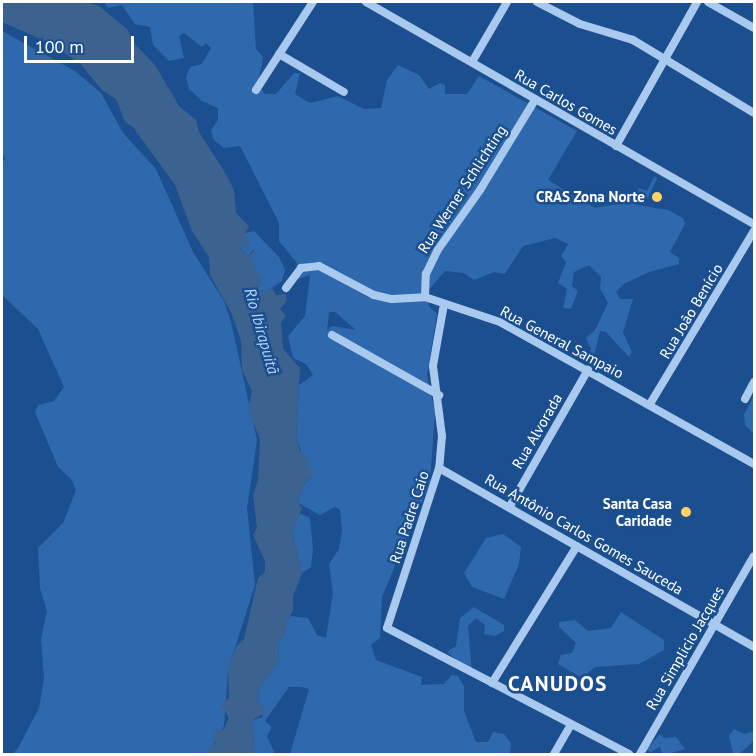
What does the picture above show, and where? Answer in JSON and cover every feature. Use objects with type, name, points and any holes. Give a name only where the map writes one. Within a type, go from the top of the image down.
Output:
[{"type":"street","points":[[256,90],[313,2]]},
{"type":"street","name":"Rua Carlos Gomes","points":[[366,2],[754,224]]},
{"type":"street","points":[[471,62],[507,2]]},
{"type":"street","points":[[537,2],[580,24],[633,40],[754,113]]},
{"type":"street","points":[[616,146],[697,2]]},
{"type":"street","points":[[708,2],[754,28]]},
{"type":"street","points":[[279,54],[344,92]]},
{"type":"street","name":"Rua Werner Schlichting","points":[[425,297],[426,274],[437,251],[480,190],[535,100]]},
{"type":"street","name":"Rua João Benício","points":[[650,404],[754,231]]},
{"type":"street","name":"Rua General Sampaio","points":[[286,288],[301,268],[319,266],[374,295],[392,299],[425,297],[500,322],[754,464]]},
{"type":"street","name":"Rua Padre Caio","points":[[444,304],[433,366],[442,436],[439,468],[387,628],[492,683]]},
{"type":"street","points":[[332,335],[438,394]]},
{"type":"street","name":"Rua Alvorada","points":[[510,506],[588,370]]},
{"type":"street","points":[[744,399],[754,382]]},
{"type":"street","name":"Rua Antônio Carlos Gomes Sauceda","points":[[439,468],[510,506],[754,648]]},
{"type":"street","points":[[577,546],[492,683],[628,754]]},
{"type":"street","name":"Rua Simplicio Jacques","points":[[640,754],[754,556]]},
{"type":"street","points":[[554,754],[572,725]]},
{"type":"shaded area","points":[[104,2],[253,2],[256,49],[263,57],[258,85],[265,94],[276,94],[294,73],[300,73],[295,94],[310,103],[338,96],[364,109],[381,108],[387,80],[398,65],[419,75],[429,89],[440,83],[445,85],[445,94],[467,94],[479,76],[577,131],[548,180],[595,208],[616,204],[624,195],[639,188],[647,191],[654,177],[657,178],[648,198],[638,199],[637,205],[668,210],[683,218],[685,224],[670,252],[679,258],[679,264],[649,272],[624,284],[616,292],[620,299],[633,299],[623,332],[632,352],[629,357],[606,332],[600,331],[592,363],[587,360],[591,349],[586,338],[595,330],[608,303],[600,288],[601,277],[589,265],[574,272],[572,286],[578,291],[571,309],[563,308],[567,289],[558,283],[566,262],[561,256],[568,244],[555,238],[523,246],[505,274],[494,272],[474,280],[464,273],[445,271],[427,292],[429,306],[437,314],[427,375],[435,413],[430,482],[382,597],[380,638],[371,645],[376,660],[422,677],[421,685],[444,684],[452,675],[458,676],[464,686],[464,711],[476,742],[488,742],[493,732],[504,734],[511,743],[510,754],[290,754],[309,689],[289,687],[265,721],[272,727],[267,736],[275,754],[251,754],[255,747],[251,721],[263,717],[258,701],[260,687],[279,661],[278,642],[286,634],[286,622],[290,616],[308,618],[317,635],[326,638],[333,593],[329,564],[339,549],[342,531],[340,510],[335,507],[320,515],[298,503],[305,483],[311,478],[296,437],[299,385],[313,375],[306,364],[293,358],[288,336],[305,316],[310,275],[295,280],[297,263],[279,241],[279,223],[240,146],[224,148],[214,140],[211,130],[218,120],[218,108],[202,101],[189,89],[186,78],[190,67],[202,64],[211,48],[206,43],[202,47],[184,33],[179,36],[184,58],[169,61],[153,45],[150,27],[135,24],[122,5],[108,8]],"holes":[[[329,312],[335,312],[356,330],[332,326],[327,331]]]},
{"type":"shaded area","points":[[2,31],[75,71],[101,93],[123,133],[156,169],[193,252],[224,301],[231,322],[257,440],[247,508],[255,585],[228,670],[224,726],[208,754],[11,754],[17,750],[39,708],[44,679],[41,639],[47,611],[40,588],[38,548],[63,523],[76,490],[71,479],[58,467],[35,412],[38,405],[54,401],[64,387],[38,329],[2,295],[2,161],[5,160],[2,152]]},
{"type":"shaded area","points":[[254,231],[279,257],[285,270],[282,281],[266,292],[259,289],[251,261],[254,249],[247,257],[239,245],[244,244],[244,250],[245,233]]},
{"type":"shaded area","points":[[754,396],[754,434],[745,425],[744,414]]},
{"type":"shaded area","points":[[299,513],[310,518],[313,550],[311,567],[302,573],[292,531]]},
{"type":"shaded area","points":[[503,534],[521,547],[519,564],[504,599],[472,587],[464,573],[486,538]]},
{"type":"shaded area","points":[[474,607],[504,625],[504,631],[495,636],[484,634],[485,625],[476,618],[468,626],[472,673],[447,652],[456,646],[460,618]]},
{"type":"shaded area","points":[[621,612],[664,640],[664,650],[639,664],[595,667],[582,678],[558,664],[561,655],[572,653],[576,643],[559,627],[559,622],[575,620],[588,631],[611,628]]},
{"type":"shaded area","points":[[734,729],[744,734],[754,731],[754,741],[739,754],[733,753],[729,736]]},
{"type":"shaded area","points":[[660,734],[664,738],[676,737],[685,749],[668,754],[662,754],[660,747],[651,752],[646,750]]},
{"type":"water","name":"Rio Ibirapuitã","points":[[2,2],[87,2],[99,6],[128,30],[133,42],[155,65],[179,106],[196,120],[199,132],[226,174],[234,190],[236,213],[249,226],[245,233],[250,244],[248,252],[244,244],[239,246],[247,257],[256,249],[251,261],[262,279],[259,289],[266,292],[272,288],[276,295],[286,294],[287,301],[280,309],[286,316],[281,323],[283,349],[300,368],[296,437],[300,451],[310,460],[307,468],[315,473],[305,483],[298,503],[302,508],[292,531],[302,573],[293,596],[293,611],[286,622],[286,634],[278,642],[279,661],[260,687],[258,701],[267,712],[251,721],[255,747],[251,754],[205,754],[216,742],[213,737],[216,729],[223,730],[229,718],[221,705],[229,698],[228,669],[236,647],[244,639],[258,578],[265,572],[265,561],[253,535],[257,528],[253,494],[258,481],[260,439],[248,410],[252,391],[242,370],[241,341],[231,312],[210,275],[209,257],[192,231],[175,185],[133,127],[125,122],[116,99],[102,90],[80,63],[45,41],[2,22]]},
{"type":"place","name":"CRAS Zona Norte","points":[[657,197]]},
{"type":"place","name":"Santa Casa Caridade","points":[[686,512]]},
{"type":"district","name":"CANUDOS","points":[[558,684]]}]
